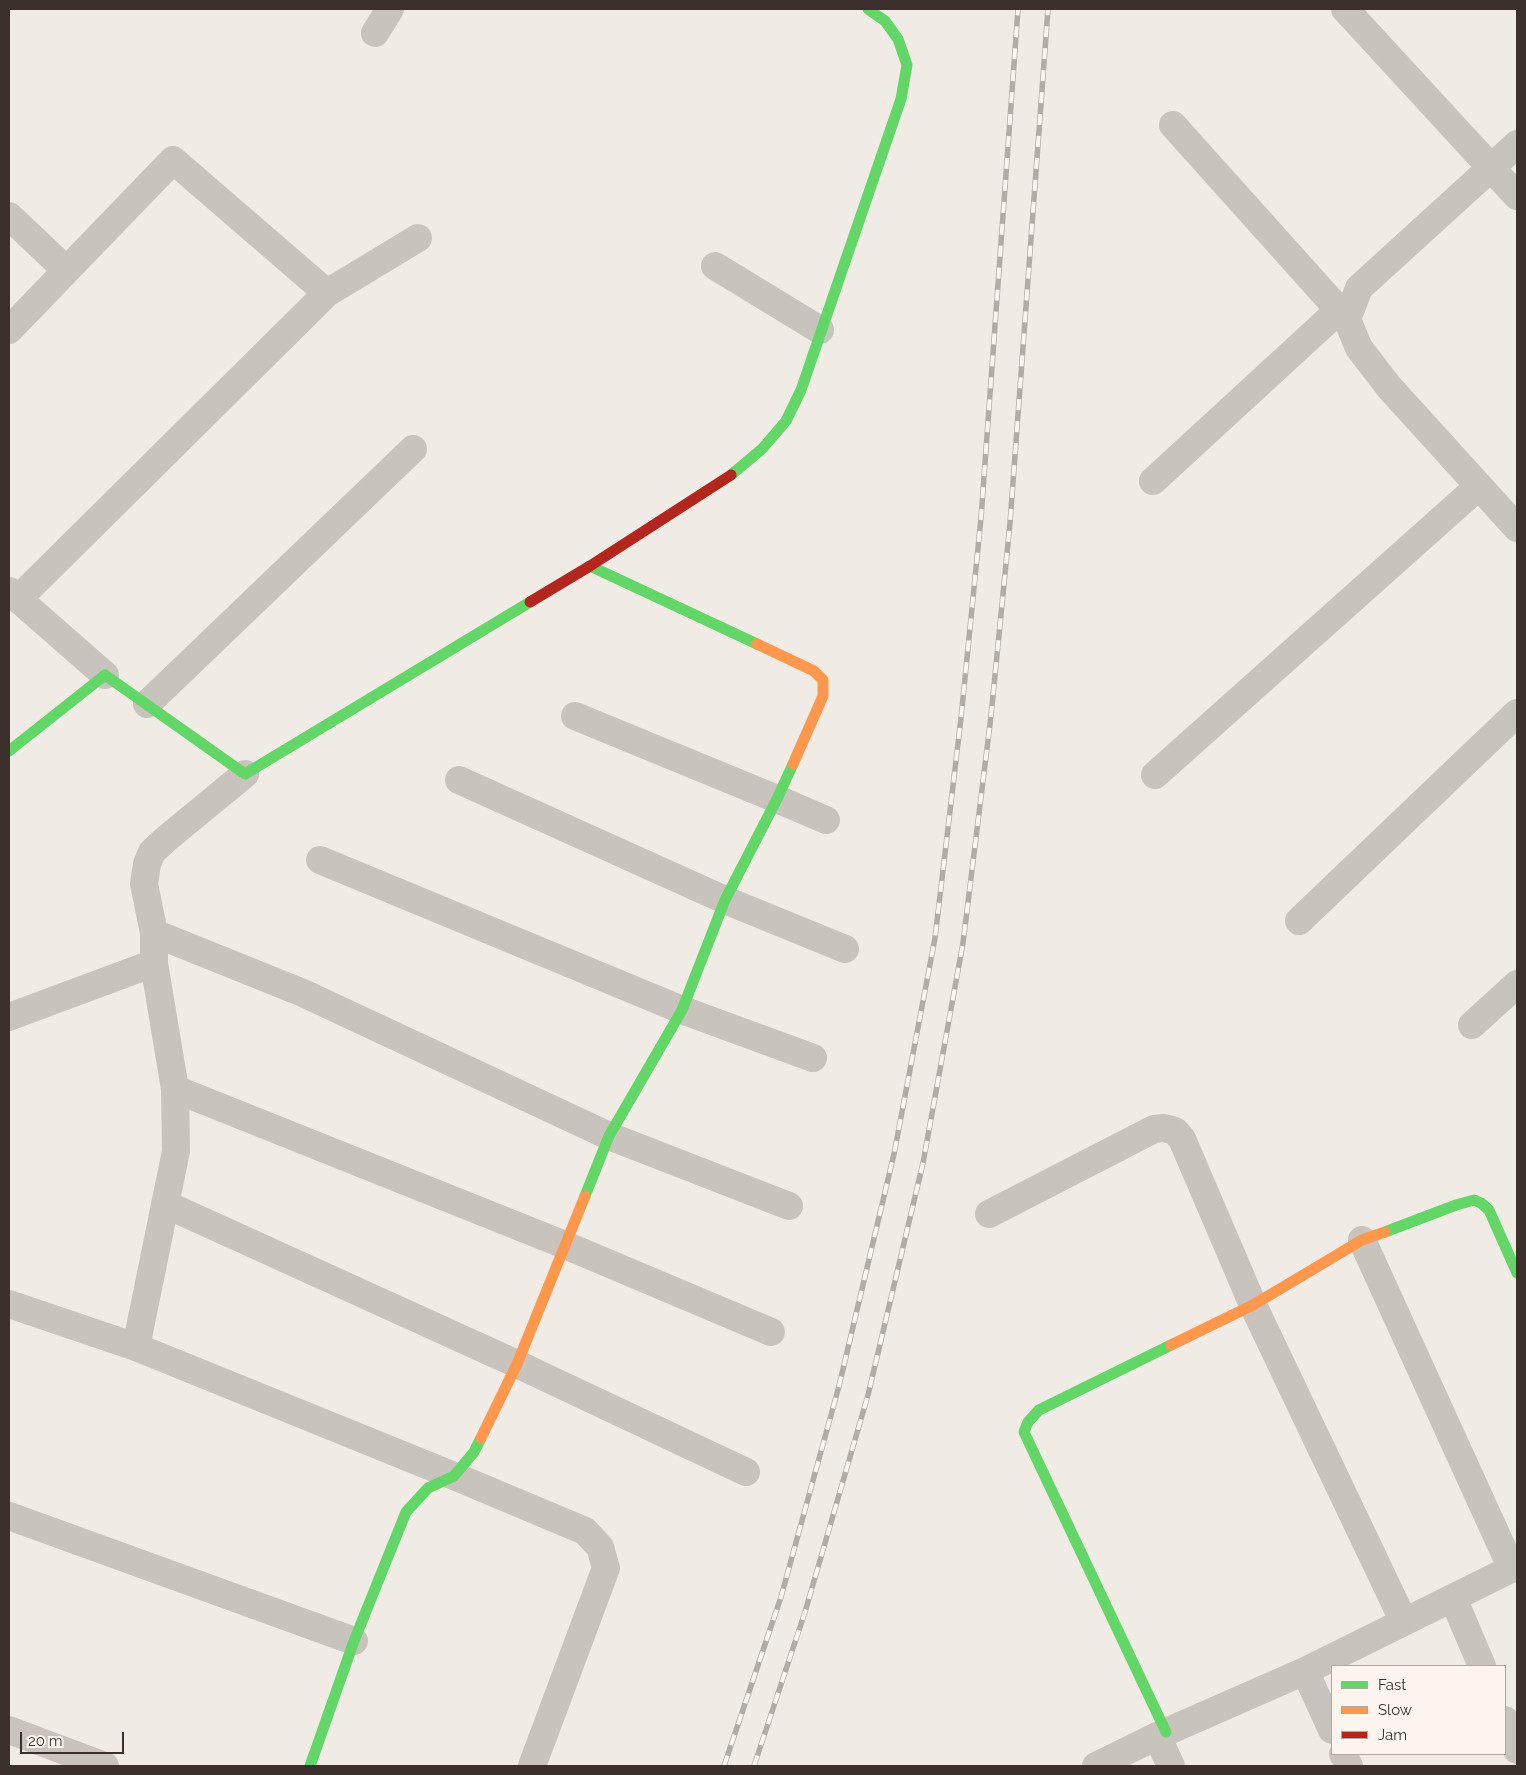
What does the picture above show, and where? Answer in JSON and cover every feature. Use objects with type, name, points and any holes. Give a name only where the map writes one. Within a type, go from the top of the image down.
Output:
[{"type":"street","points":[[375,33],[390,9]]},
{"type":"street","points":[[136,1346],[176,1151],[175,1090],[154,963],[154,934],[144,884],[147,864],[152,852],[244,774],[590,566],[734,473],[762,449],[786,421],[801,390],[820,330],[901,99],[907,65],[898,39],[885,21],[868,9]]},
{"type":"street","points":[[1345,9],[1517,196]]},
{"type":"street","points":[[1173,125],[1343,314],[1359,348],[1389,387],[1517,528]]},
{"type":"street","points":[[1153,481],[1343,314],[1360,288],[1517,144]]},
{"type":"street","points":[[9,330],[173,160],[327,293]]},
{"type":"street","points":[[9,216],[66,270]]},
{"type":"street","points":[[244,774],[105,675],[13,595],[327,293],[418,238]]},
{"type":"street","points":[[715,266],[820,330]]},
{"type":"street","points":[[147,704],[413,449]]},
{"type":"street","points":[[1155,776],[1479,486]]},
{"type":"street","points":[[310,1766],[354,1641],[406,1512],[428,1488],[454,1476],[474,1452],[516,1364],[609,1136],[682,1010],[725,900],[777,799],[823,696],[823,680],[814,671],[590,566]]},
{"type":"street","points":[[9,751],[105,675]]},
{"type":"street","points":[[1300,921],[1517,713]]},
{"type":"street","points":[[575,716],[826,820]]},
{"type":"street","points":[[459,780],[725,900],[845,949]]},
{"type":"street","points":[[320,860],[682,1010],[813,1058]]},
{"type":"street","points":[[154,934],[303,993],[609,1136],[789,1206]]},
{"type":"street","points":[[9,1017],[154,963]]},
{"type":"street","points":[[1472,1025],[1517,984]]},
{"type":"street","points":[[175,1090],[566,1245],[772,1332]]},
{"type":"street","points":[[989,1214],[1154,1129],[1164,1128],[1175,1131],[1182,1139],[1253,1305],[1404,1622]]},
{"type":"street","points":[[1171,1766],[1162,1734],[1024,1432],[1028,1422],[1039,1410],[1253,1305],[1362,1240],[1456,1204],[1474,1200],[1489,1210],[1517,1273]]},
{"type":"street","points":[[164,1204],[516,1364],[746,1472]]},
{"type":"street","points":[[1096,1766],[1162,1734],[1304,1671],[1515,1568],[1362,1240]]},
{"type":"street","points":[[9,1304],[136,1346],[585,1531],[600,1547],[606,1568],[532,1766]]},
{"type":"street","points":[[9,1516],[354,1641]]},
{"type":"street","points":[[1453,1598],[1482,1665]]},
{"type":"street","points":[[1304,1671],[1331,1728]]},
{"type":"street","points":[[1506,1722],[1517,1750]]},
{"type":"street","points":[[9,1730],[105,1766]]},
{"type":"railway","points":[[724,1766],[781,1597],[839,1386],[894,1154],[935,938],[961,718],[981,518],[1018,9]]},
{"type":"railway","points":[[754,1766],[805,1612],[868,1395],[923,1163],[963,943],[991,716],[1010,523],[1048,9]]},
{"type":"traffic: fast","points":[[731,475],[762,449],[786,421],[801,390],[901,99],[907,65],[898,39],[885,21],[868,9]]},
{"type":"traffic: fast","points":[[590,566],[757,644]]},
{"type":"traffic: fast","points":[[9,751],[105,675],[245,774],[530,602]]},
{"type":"traffic: fast","points":[[585,1196],[609,1136],[682,1010],[725,900],[793,764]]},
{"type":"traffic: fast","points":[[1385,1232],[1474,1200],[1489,1210],[1517,1273]]},
{"type":"traffic: fast","points":[[1166,1732],[1024,1432],[1028,1422],[1039,1410],[1171,1345]]},
{"type":"traffic: fast","points":[[310,1766],[354,1641],[406,1512],[428,1488],[454,1476],[474,1452],[481,1438]]},
{"type":"traffic: slow","points":[[757,644],[814,671],[823,680],[823,696],[793,764]]},
{"type":"traffic: slow","points":[[481,1438],[517,1364],[585,1196]]},
{"type":"traffic: slow","points":[[1171,1345],[1253,1305],[1362,1240],[1385,1232]]},
{"type":"traffic: jam","points":[[530,602],[590,566],[731,475]]}]
